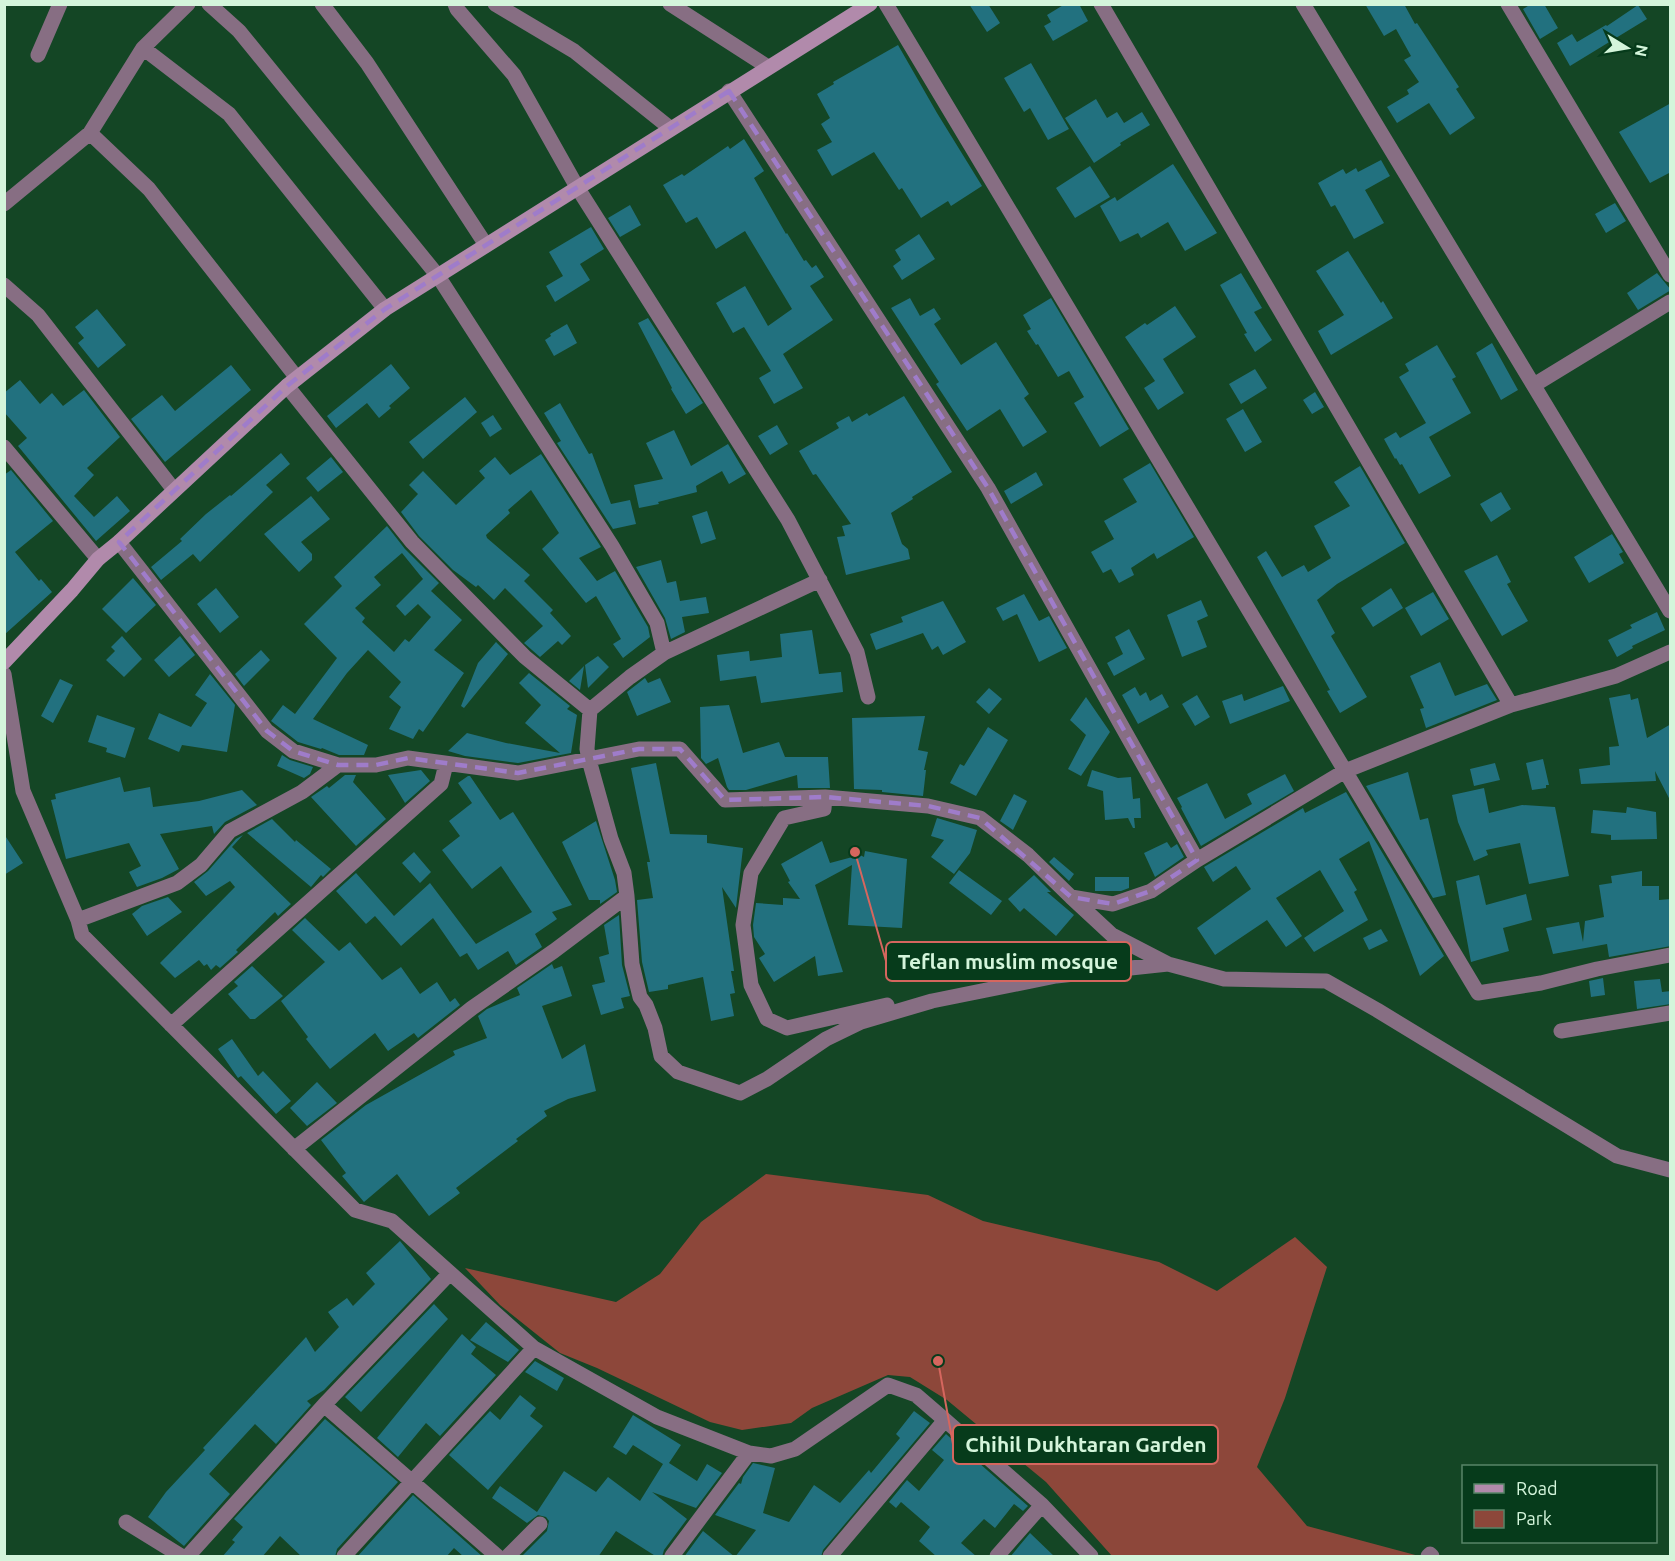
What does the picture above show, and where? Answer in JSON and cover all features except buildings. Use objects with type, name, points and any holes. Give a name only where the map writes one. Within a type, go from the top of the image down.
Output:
[{"type":"street","points":[[38,55],[60,4]]},
{"type":"street","points":[[4,204],[90,133],[142,48],[188,4]]},
{"type":"street","points":[[209,4],[239,31],[438,276],[612,546],[657,623],[664,653]]},
{"type":"street","points":[[322,4],[367,63],[486,245]]},
{"type":"street","points":[[455,4],[514,75],[577,187],[788,520],[857,652],[868,697]]},
{"type":"street","points":[[495,4],[574,51],[670,128]]},
{"type":"street","points":[[670,4],[768,67]]},
{"type":"street","points":[[4,662],[98,559],[292,382],[385,309],[870,4]]},
{"type":"street","points":[[886,4],[1478,993],[1541,983],[1671,955]]},
{"type":"street","points":[[1101,4],[1511,705]]},
{"type":"street","points":[[1303,4],[1671,611]]},
{"type":"street","points":[[1508,4],[1671,275]]},
{"type":"street","points":[[142,48],[229,114],[385,309]]},
{"type":"street","points":[[729,91],[988,488],[1197,860]]},
{"type":"street","points":[[90,133],[149,189],[412,542],[525,657],[591,710]]},
{"type":"street","points":[[4,285],[38,315],[174,490]]},
{"type":"street","points":[[1534,386],[1671,302]]},
{"type":"street","points":[[4,447],[98,559]]},
{"type":"street","points":[[119,542],[267,731],[293,751],[338,765],[376,765],[408,758],[518,773],[639,749],[680,749],[725,800],[825,797],[928,806],[980,818],[1028,855],[1112,935],[1168,964],[1224,979],[1326,981],[1617,1156],[1671,1170]]},
{"type":"street","points":[[820,580],[664,653],[630,677],[591,710],[587,749],[589,759],[611,839],[624,873],[632,964],[640,997],[646,1005],[655,1028],[662,1056],[678,1072],[740,1093],[767,1079],[826,1039],[861,1022],[932,1001],[1056,976],[1168,964]]},
{"type":"street","points":[[1071,897],[1113,904],[1151,891],[1197,860],[1345,771],[1511,705],[1616,676],[1671,652]]},
{"type":"street","points":[[4,674],[23,791],[78,920],[82,935],[355,1210],[392,1221],[534,1348],[657,1417],[749,1453],[771,1456],[795,1449],[888,1385],[916,1395],[1042,1505],[1091,1557]]},
{"type":"street","points":[[171,1025],[441,784],[446,764]]},
{"type":"street","points":[[78,920],[177,882],[201,865],[230,831],[302,792],[338,765]]},
{"type":"street","points":[[825,797],[824,809],[784,818],[751,873],[743,925],[751,985],[767,1019],[787,1028],[887,1005],[932,1001]]},
{"type":"street","points":[[294,1149],[472,1008],[554,951],[627,896]]},
{"type":"street","points":[[1561,1031],[1671,1013]]},
{"type":"street","points":[[188,1557],[324,1405],[449,1274]]},
{"type":"street","points":[[344,1557],[534,1348]]},
{"type":"street","points":[[324,1405],[497,1557]]},
{"type":"street","points":[[830,1557],[945,1420]]},
{"type":"street","points":[[672,1557],[749,1453]]},
{"type":"street","points":[[996,1557],[1042,1505]]},
{"type":"street","points":[[126,1522],[181,1557]]},
{"type":"street","points":[[508,1557],[540,1524]]},
{"type":"highlighted area","points":[[729,91],[988,488],[1197,860],[1151,891],[1113,904],[1071,897],[980,818],[928,806],[825,797],[725,800],[680,749],[639,749],[518,773],[408,758],[376,765],[338,765],[293,751],[267,731],[119,542],[287,386],[385,309]]},
{"type":"green space","points":[[766,1174],[928,1195],[983,1221],[1159,1262],[1217,1291],[1295,1237],[1327,1267],[1285,1398],[1257,1467],[1307,1526],[1419,1556],[1112,1556],[1046,1482],[947,1400],[910,1377],[888,1375],[812,1408],[791,1423],[742,1430],[710,1422],[597,1368],[560,1353],[500,1305],[465,1268],[616,1302],[660,1274],[701,1222]]},
{"type":"place","name":"Teflan muslim mosque","points":[[855,852]]},
{"type":"place","name":"Chihil Dukhtaran Garden","points":[[938,1361]]}]
